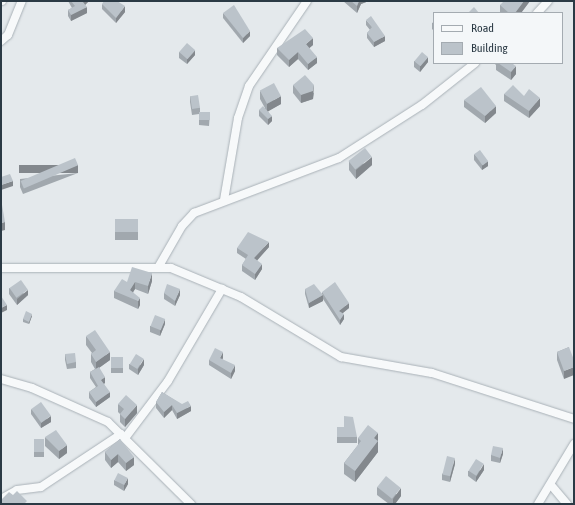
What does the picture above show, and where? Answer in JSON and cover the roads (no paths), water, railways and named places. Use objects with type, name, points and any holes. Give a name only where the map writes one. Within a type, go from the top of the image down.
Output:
[{"type":"street","points":[[1,41],[8,35],[22,1]]},
{"type":"street","points":[[224,200],[238,118],[250,86],[307,1]]},
{"type":"street","points":[[538,12],[548,1]]},
{"type":"street","points":[[159,266],[190,218],[224,200],[339,158],[422,105],[474,64]]},
{"type":"street","points":[[1,268],[159,266],[222,289],[341,357],[432,373],[574,419]]},
{"type":"street","points":[[1,499],[17,490],[40,487],[123,436],[168,381],[222,289]]},
{"type":"street","points":[[1,379],[64,401],[108,422],[191,504]]},
{"type":"street","points":[[538,504],[551,485],[574,444]]},
{"type":"street","points":[[551,485],[567,504]]}]
